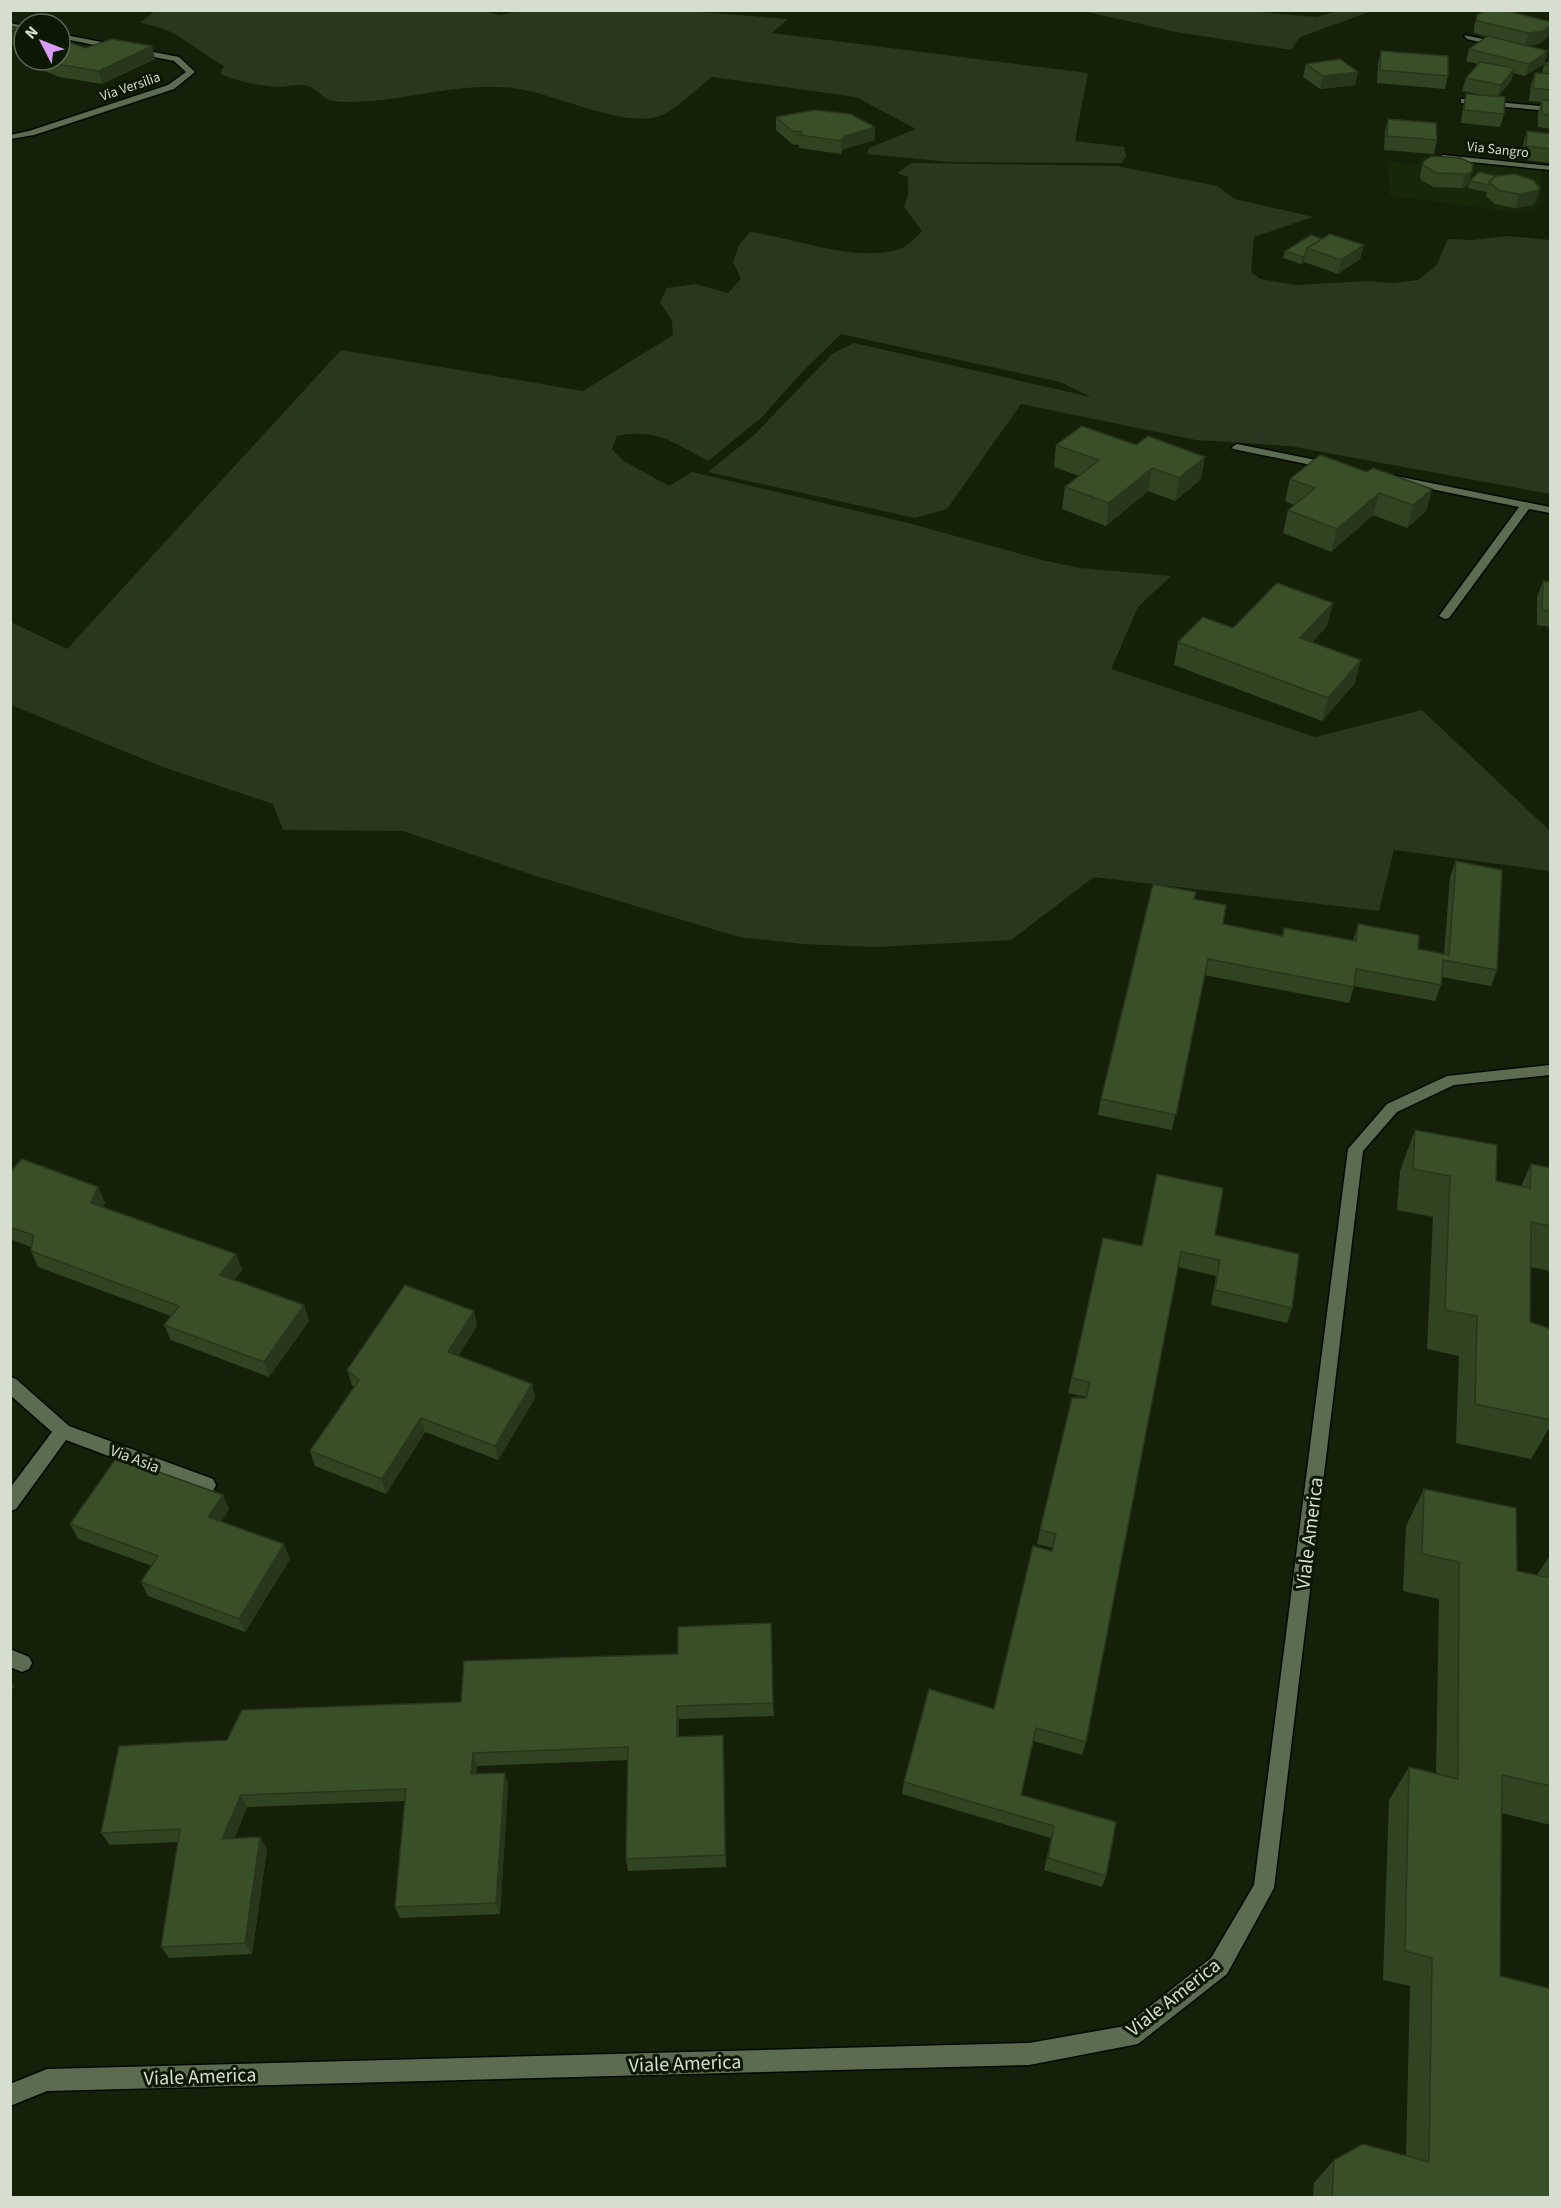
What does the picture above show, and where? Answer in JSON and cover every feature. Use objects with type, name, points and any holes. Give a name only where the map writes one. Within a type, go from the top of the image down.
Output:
[{"type":"street","points":[[1467,37],[1509,47]]},
{"type":"street","name":"Via Versilia","points":[[10,137],[32,133],[171,87],[191,72],[176,59],[72,38]]},
{"type":"street","points":[[1464,100],[1551,109]]},
{"type":"street","name":"Via Sangro","points":[[1443,157],[1551,168]]},
{"type":"street","points":[[1237,447],[1341,468]]},
{"type":"street","points":[[1388,477],[1551,510]]},
{"type":"street","points":[[1445,616],[1526,505]]},
{"type":"street","name":"Viale America","points":[[10,2095],[47,2080],[1029,2054],[1130,2036],[1220,1966],[1264,1888],[1356,1149],[1392,1108],[1452,1080],[1551,1070]]},
{"type":"street","name":"Via Asia","points":[[10,1384],[63,1431],[207,1485]]},
{"type":"street","points":[[10,1503],[63,1431]]},
{"type":"shaded area","points":[[156,10],[479,10],[500,15],[524,10],[674,10],[788,19],[772,33],[1088,73],[1075,141],[1124,147],[1126,156],[1122,163],[950,162],[867,154],[869,148],[916,129],[856,97],[712,77],[668,112],[648,118],[614,115],[529,91],[506,87],[461,88],[372,101],[335,101],[327,99],[313,88],[304,85],[262,86],[220,74],[224,66],[185,40],[165,30],[140,23]]},
{"type":"shaded area","points":[[1237,10],[1316,17],[1338,11],[1369,12],[1300,37],[1291,50],[1176,32],[1083,11]]},
{"type":"shaded area","points":[[1422,156],[1542,169],[1540,200],[1544,201],[1533,211],[1514,212],[1390,196],[1387,161],[1418,165]]},
{"type":"shaded area","points":[[912,163],[1117,166],[1217,186],[1235,199],[1313,217],[1254,237],[1251,272],[1260,279],[1296,285],[1369,281],[1392,283],[1418,280],[1436,266],[1448,239],[1473,240],[1507,236],[1550,240],[1550,494],[1290,446],[1196,440],[1021,404],[947,509],[915,518],[708,472],[754,435],[832,354],[854,343],[1091,397],[1060,382],[841,334],[805,369],[761,418],[708,461],[675,443],[643,434],[617,436],[612,449],[622,460],[669,486],[692,472],[908,523],[1042,560],[1080,568],[1171,576],[1138,607],[1111,669],[1315,737],[1422,710],[1550,831],[1550,871],[1394,850],[1379,911],[1094,877],[1011,940],[874,947],[803,944],[739,937],[536,876],[403,831],[283,830],[273,804],[163,767],[11,705],[11,622],[67,649],[341,350],[583,391],[673,335],[672,321],[660,302],[667,288],[695,284],[728,293],[741,279],[733,262],[739,245],[750,232],[825,248],[864,253],[883,253],[906,246],[922,231],[904,207],[908,195],[908,177],[897,173]]},
{"type":"building","points":[[1486,10],[1504,10],[1551,22],[1551,25],[1543,31],[1529,33],[1477,21],[1477,15]]},
{"type":"building","points":[[1488,36],[1548,51],[1529,64],[1469,49]]},
{"type":"building","points":[[112,39],[152,46],[99,71],[72,67],[72,44],[86,48]]},
{"type":"building","points":[[1381,51],[1448,56],[1448,76],[1380,70]]},
{"type":"building","points":[[1340,59],[1358,72],[1323,76],[1306,64]]},
{"type":"building","points":[[1480,62],[1515,68],[1501,85],[1466,78]]},
{"type":"building","points":[[1535,73],[1551,74],[1551,90],[1533,88]]},
{"type":"building","points":[[1466,94],[1505,97],[1504,114],[1464,110]]},
{"type":"building","points":[[1542,100],[1551,101],[1551,115],[1542,114]]},
{"type":"building","points":[[815,110],[850,114],[875,127],[845,136],[841,141],[799,135],[802,132],[792,131],[776,117]]},
{"type":"building","points":[[1388,119],[1436,123],[1437,140],[1387,136]]},
{"type":"building","points":[[1527,131],[1551,134],[1551,149],[1526,146]]},
{"type":"building","points":[[1432,156],[1460,158],[1473,164],[1472,172],[1437,173],[1424,166],[1423,162]]},
{"type":"building","points":[[1479,172],[1496,176],[1488,185],[1470,181]]},
{"type":"building","points":[[1515,174],[1533,180],[1540,188],[1519,194],[1499,190],[1489,182],[1496,176]]},
{"type":"building","points":[[1330,234],[1364,245],[1341,260],[1307,248]]},
{"type":"building","points":[[1311,235],[1322,239],[1307,248],[1303,257],[1285,251]]},
{"type":"building","points":[[1082,426],[1136,445],[1148,436],[1205,457],[1179,478],[1152,468],[1109,503],[1065,487],[1099,460],[1056,445]]},
{"type":"building","points":[[1320,455],[1367,472],[1373,468],[1432,489],[1413,505],[1379,493],[1337,529],[1288,510],[1315,488],[1290,479]]},
{"type":"building","points":[[1543,581],[1551,582],[1551,611],[1542,610]]},
{"type":"building","points":[[1277,583],[1333,603],[1300,638],[1361,660],[1328,698],[1178,642],[1203,617],[1233,628]]},
{"type":"building","points":[[1456,861],[1502,870],[1497,970],[1443,960],[1441,985],[1356,969],[1354,987],[1208,959],[1176,1115],[1101,1099],[1153,884],[1196,892],[1194,899],[1226,905],[1223,924],[1283,936],[1284,928],[1356,941],[1358,924],[1419,935],[1418,949],[1449,955]]},
{"type":"building","points":[[1415,1130],[1497,1145],[1496,1181],[1530,1188],[1531,1164],[1551,1168],[1551,1226],[1531,1222],[1530,1322],[1551,1329],[1551,1420],[1475,1404],[1477,1316],[1445,1310],[1450,1176],[1413,1169]]},
{"type":"building","points":[[22,1159],[98,1187],[91,1203],[236,1254],[220,1275],[304,1305],[264,1362],[164,1325],[179,1306],[31,1251],[33,1235],[10,1227],[10,1172]]},
{"type":"building","points":[[1157,1174],[1223,1188],[1215,1235],[1299,1254],[1292,1308],[1215,1290],[1220,1260],[1181,1252],[1086,1742],[1036,1728],[1021,1795],[1116,1822],[1106,1876],[1048,1858],[1054,1826],[904,1782],[929,1689],[994,1709],[1033,1546],[1052,1551],[1056,1534],[1040,1530],[1072,1398],[1086,1398],[1090,1382],[1072,1378],[1103,1238],[1142,1246]]},
{"type":"building","points":[[405,1285],[474,1311],[448,1352],[532,1384],[495,1446],[421,1418],[382,1479],[310,1451],[359,1380],[347,1370]]},
{"type":"building","points":[[117,1457],[223,1495],[208,1517],[284,1544],[239,1619],[141,1582],[158,1556],[70,1524]]},
{"type":"building","points":[[1424,1489],[1516,1508],[1517,1571],[1551,1578],[1551,1786],[1502,1775],[1500,1976],[1551,1989],[1551,2198],[1332,2198],[1334,2160],[1363,2144],[1429,2162],[1432,1958],[1405,1951],[1409,1767],[1458,1779],[1459,1562],[1422,1554]]},
{"type":"building","points":[[771,1623],[773,1703],[677,1706],[677,1737],[723,1735],[725,1855],[626,1859],[628,1747],[473,1753],[471,1774],[505,1773],[496,1903],[395,1907],[406,1789],[241,1795],[222,1839],[260,1837],[245,1943],[161,1947],[180,1829],[101,1833],[119,1746],[227,1740],[242,1710],[461,1702],[464,1661],[678,1654],[678,1627]]}]
